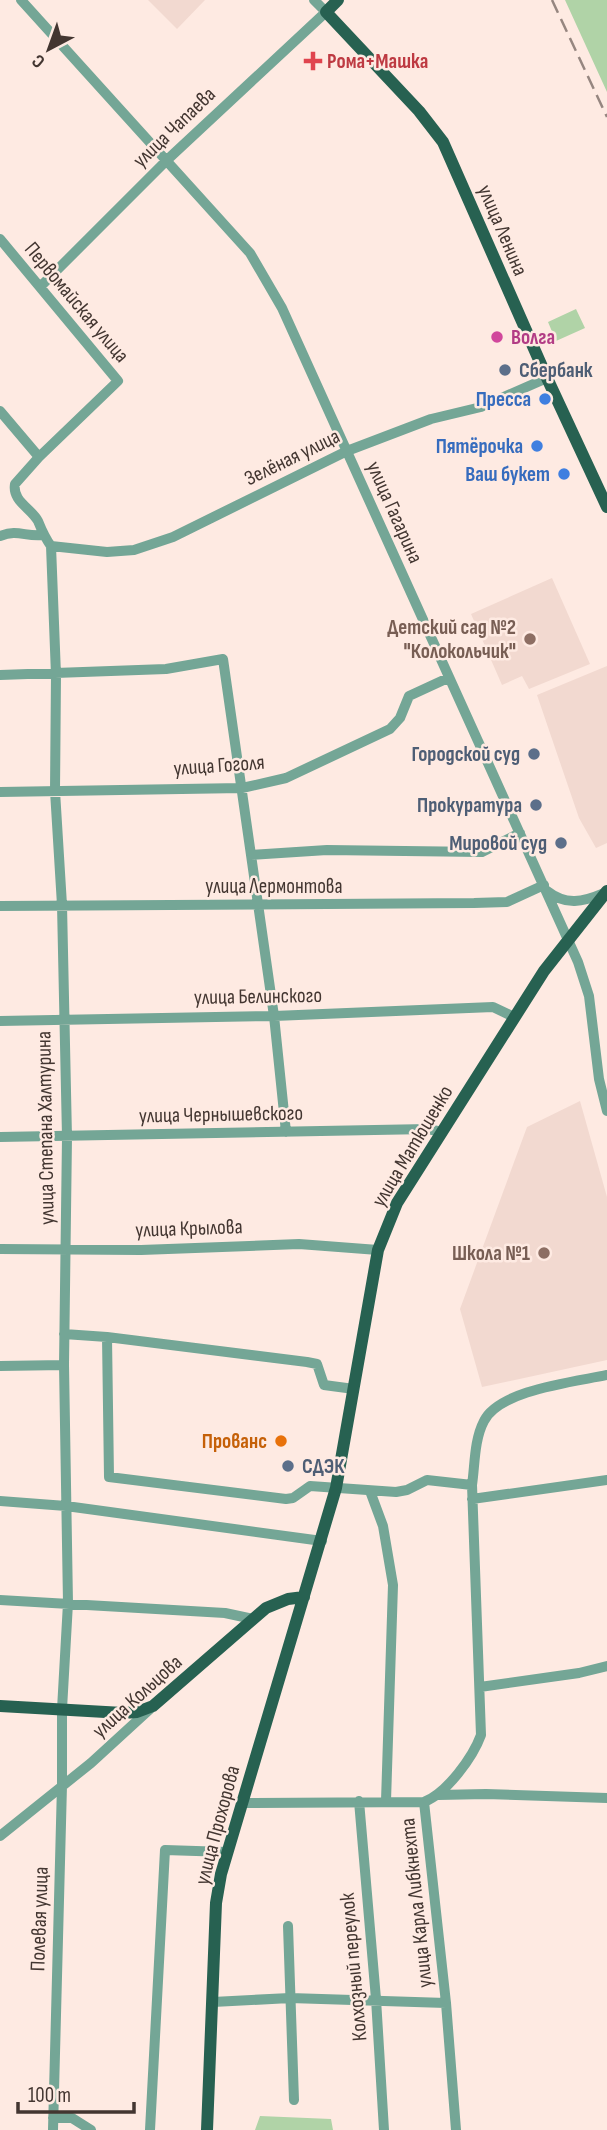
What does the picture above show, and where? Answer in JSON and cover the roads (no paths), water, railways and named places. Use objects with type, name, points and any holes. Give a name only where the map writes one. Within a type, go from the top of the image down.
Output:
[{"type":"main road","name":"улица Чапаева","points":[[326,12],[338,0]]},
{"type":"main road","name":"улица Ленина","points":[[326,12],[419,111],[443,142],[547,379],[607,507]]},
{"type":"main road","name":"улица Матюшенко","points":[[322,1541],[336,1488],[378,1250],[397,1203],[514,1017],[567,939],[606,892]]},
{"type":"main road","name":"улица Прохорова","points":[[207,2130],[216,1903],[227,1852],[322,1541]]},
{"type":"main road","name":"улица Кольцова","points":[[153,1706],[253,1619],[277,1602],[304,1597]]},
{"type":"main road","points":[[0,1706],[122,1713],[137,1712],[153,1706]]},
{"type":"street","name":"улица Гагарина","points":[[21,0],[167,160],[264,272],[567,939],[587,989],[599,1079],[607,1111]]},
{"type":"street","name":"улица Ленина","points":[[314,0],[326,12]]},
{"type":"street","name":"улица Чапаева","points":[[41,286],[167,160],[326,12]]},
{"type":"street","name":"Первомайская улица","points":[[0,239],[118,381],[39,457],[15,484],[17,498],[37,519],[51,546]]},
{"type":"street","name":"Зелёная улица","points":[[51,546],[107,552],[134,550],[173,537],[347,452],[431,419],[481,407],[547,379]]},
{"type":"street","points":[[0,411],[39,457]]},
{"type":"street","points":[[0,536],[13,531],[29,536],[43,535]]},
{"type":"street","name":"улица Степана Халтурина","points":[[51,546],[56,675],[55,791],[62,905],[67,1137],[64,1365],[68,1604],[62,1709]]},
{"type":"street","points":[[0,675],[166,669],[223,659],[274,1016],[286,1132]]},
{"type":"street","name":"улица Гоголя","points":[[0,792],[242,788],[286,778],[380,735],[400,718],[409,696],[448,678]]},
{"type":"street","points":[[251,855],[327,850],[482,852],[520,834]]},
{"type":"street","points":[[545,888],[555,897],[576,902],[606,892]]},
{"type":"street","name":"улица Лермонтова","points":[[0,906],[507,902],[545,888]]},
{"type":"street","name":"улица Белинского","points":[[0,1021],[274,1016],[493,1007],[514,1017]]},
{"type":"street","name":"улица Чернышевского","points":[[0,1138],[428,1129],[442,1132]]},
{"type":"street","name":"улица Крылова","points":[[0,1249],[141,1250],[299,1244],[378,1250]]},
{"type":"street","points":[[64,1334],[307,1362],[317,1364],[324,1385],[354,1389]]},
{"type":"street","points":[[107,1337],[109,1477],[286,1499],[293,1498],[310,1486],[370,1491],[407,1490],[427,1480],[472,1485]]},
{"type":"street","points":[[0,1366],[64,1365]]},
{"type":"street","name":"улица Карла Либкнехта","points":[[456,2130],[446,2003],[424,1802],[438,1795],[470,1757],[478,1743],[481,1726],[472,1499],[476,1451],[482,1423],[498,1405],[513,1396],[607,1375]]},
{"type":"street","points":[[472,1499],[607,1480]]},
{"type":"street","name":"улица Карла Либкнехта","points":[[370,1491],[383,1526],[393,1586],[386,1801]]},
{"type":"street","points":[[0,1501],[66,1506],[322,1541]]},
{"type":"street","points":[[0,1600],[225,1613],[253,1619]]},
{"type":"street","points":[[480,1687],[579,1673],[607,1665]]},
{"type":"street","name":"улица Кольцова","points":[[2,1833],[120,1738],[153,1706]]},
{"type":"street","name":"Полевая улица","points":[[52,2130],[62,1709]]},
{"type":"street","points":[[438,1795],[607,1797]]},
{"type":"street","name":"Колхозный переулок","points":[[359,1801],[384,2130]]},
{"type":"street","points":[[242,1803],[424,1802]]},
{"type":"street","points":[[150,2130],[165,1850],[227,1852]]},
{"type":"street","points":[[288,1926],[294,2100]]},
{"type":"street","points":[[213,2002],[290,1998],[446,2003]]},
{"type":"street","points":[[53,2118],[72,2118],[92,2130]]},
{"type":"railway","points":[[552,0],[607,117]]},
{"type":"place","name":"Рома+Машка","points":[[313,61]]},
{"type":"place","name":"Волга","points":[[497,337]]},
{"type":"place","name":"Сбербанк","points":[[505,370]]},
{"type":"place","name":"Пресса","points":[[545,399]]},
{"type":"place","name":"Пятёрочка","points":[[537,446]]},
{"type":"place","name":"Ваш букет","points":[[564,474]]},
{"type":"place","name":"Детский сад №2 \"Колокольчик\"","points":[[530,639]]},
{"type":"place","name":"Городской суд","points":[[534,754]]},
{"type":"place","name":"Прокуратура","points":[[536,805]]},
{"type":"place","name":"Мировой суд","points":[[561,843]]},
{"type":"place","name":"Школа №1","points":[[544,1253]]},
{"type":"place","name":"Прованс","points":[[281,1441]]},
{"type":"place","name":"СДЭК","points":[[288,1466]]}]
